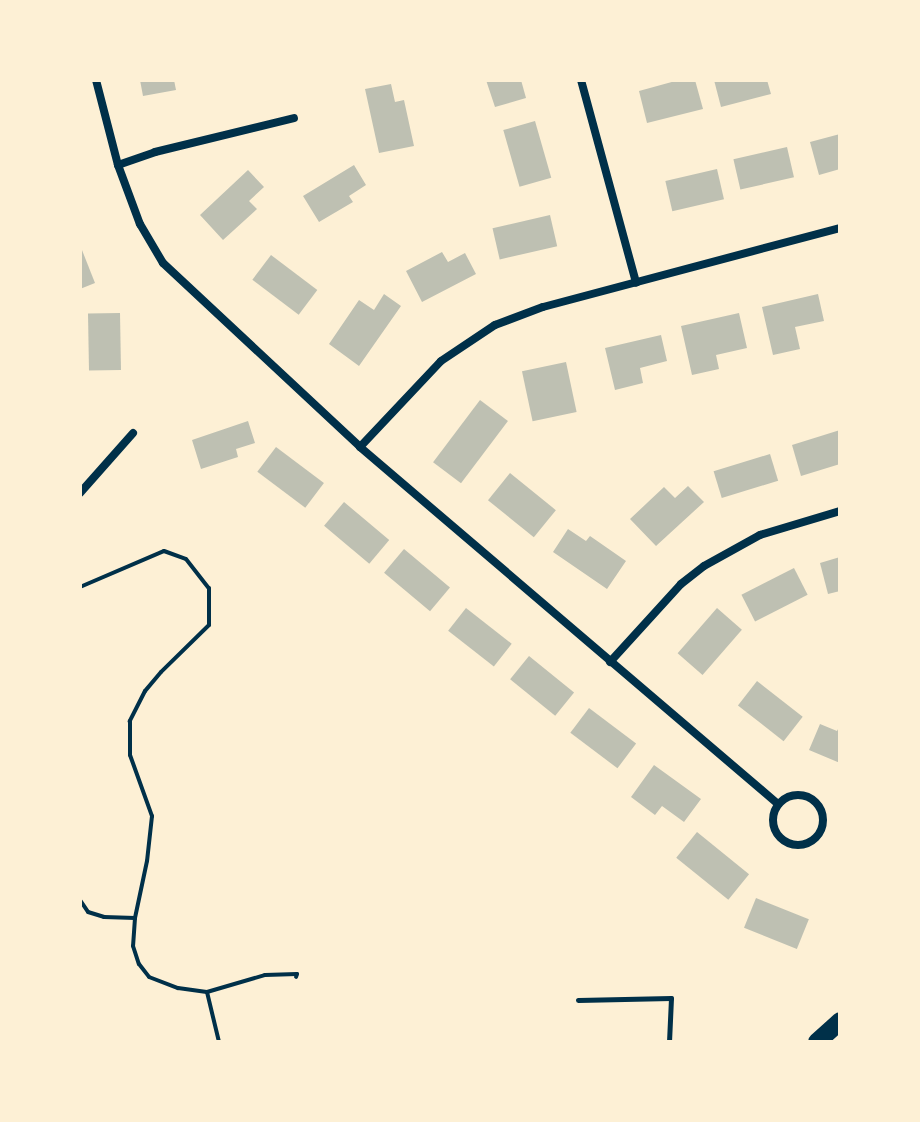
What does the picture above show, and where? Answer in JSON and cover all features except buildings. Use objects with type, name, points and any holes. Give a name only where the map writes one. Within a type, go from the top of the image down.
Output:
[{"type":"main road","points":[[817,1042],[840,1021]]},
{"type":"street","points":[[96,80],[118,165],[140,224],[163,263],[360,447],[778,804]]},
{"type":"street","points":[[581,80],[636,283]]},
{"type":"street","points":[[118,165],[155,152],[294,118]]},
{"type":"street","points":[[360,447],[418,382],[485,331],[543,307],[840,228]]},
{"type":"street","points":[[80,493],[133,433]]},
{"type":"street","points":[[610,662],[681,584],[704,566],[760,535],[840,511]]},
{"type":"street","points":[[797,794],[816,802],[823,823],[818,836],[798,845],[784,842],[772,824],[778,804],[797,794]]},
{"type":"lane","points":[[578,1000],[671,998],[669,1042]]},
{"type":"path","points":[[80,587],[164,551],[186,559],[209,588],[209,625],[153,682],[130,721],[130,755],[152,816],[147,861],[135,918],[133,946],[139,964],[149,977],[178,988],[207,992],[265,975],[297,974],[296,977]]},
{"type":"path","points":[[80,900],[88,912],[135,918]]},
{"type":"path","points":[[207,992],[219,1042]]}]
